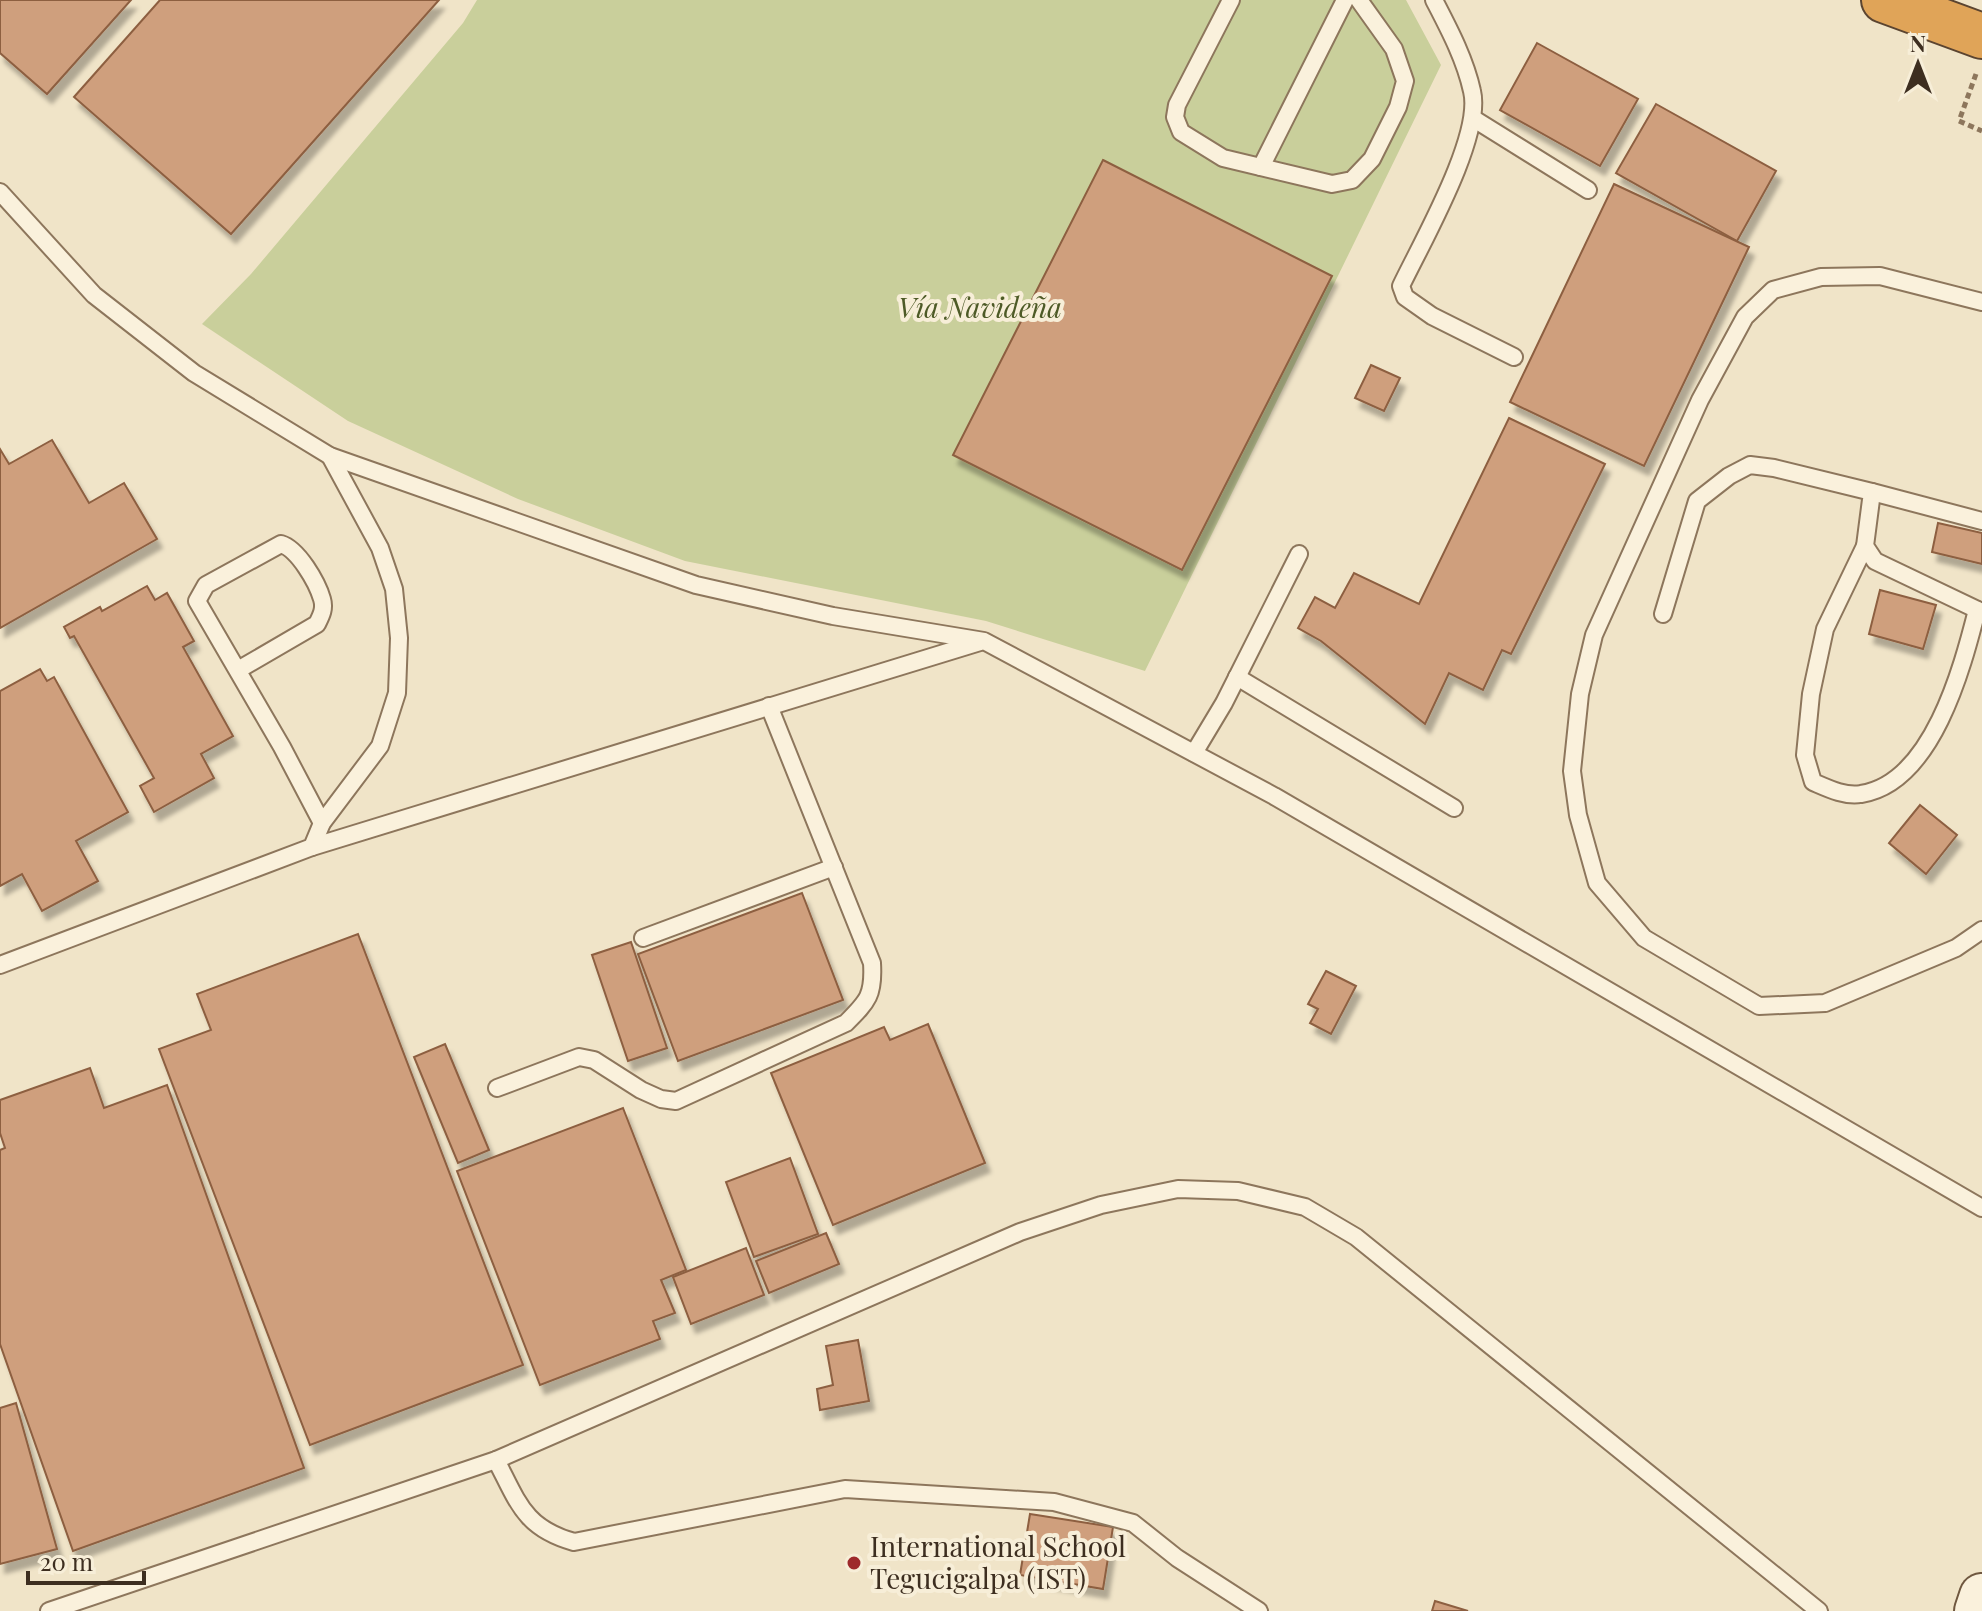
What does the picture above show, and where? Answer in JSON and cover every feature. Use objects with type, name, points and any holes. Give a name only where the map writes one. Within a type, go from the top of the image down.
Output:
[{"type":"highway","points":[[1884,0],[1980,53]]},
{"type":"street","points":[[1977,1611],[1982,1596]]},
{"type":"lane","points":[[1231,0],[1177,105],[1175,117],[1181,132],[1223,158],[1332,184],[1352,180],[1372,159],[1398,107],[1405,81],[1394,49],[1359,0]]},
{"type":"lane","points":[[1261,167],[1345,0]]},
{"type":"lane","points":[[1434,0],[1458,49],[1473,93],[1474,119],[1464,152],[1401,286],[1405,297],[1432,316],[1514,357]]},
{"type":"lane","points":[[1474,119],[1588,190]]},
{"type":"lane","points":[[0,192],[94,295],[194,373],[330,456],[696,585],[833,616],[984,641],[1288,804],[1982,1208]]},
{"type":"lane","points":[[1982,302],[1880,276],[1821,277],[1773,290],[1745,317],[1700,400],[1594,635],[1580,694],[1572,771],[1578,815],[1597,883],[1644,938],[1759,1006],[1825,1003],[1956,948],[1982,930]]},
{"type":"lane","points":[[312,847],[322,823],[380,746],[397,693],[399,638],[394,589],[380,548],[330,456]]},
{"type":"lane","points":[[1663,614],[1697,501],[1729,476],[1750,465],[1774,468],[1982,521]]},
{"type":"lane","points":[[1865,546],[1875,561],[1980,611],[1961,671],[1921,755],[1895,780],[1860,794],[1833,791],[1813,782],[1805,755],[1814,681],[1825,629],[1865,546],[1872,492]]},
{"type":"lane","points":[[238,670],[317,624],[323,612],[322,600],[291,547],[281,544],[206,585],[197,601],[282,747],[322,823]]},
{"type":"lane","points":[[1194,753],[1237,677],[1299,554]]},
{"type":"lane","points":[[0,965],[312,847],[984,641]]},
{"type":"lane","points":[[1237,677],[1454,808]]},
{"type":"lane","points":[[497,1088],[579,1057],[594,1060],[641,1090],[661,1099],[676,1101],[846,1023],[867,1002],[874,985],[872,963],[769,706]]},
{"type":"lane","points":[[643,938],[834,867]]},
{"type":"lane","points":[[49,1611],[496,1460],[1020,1232],[1101,1205],[1178,1189],[1238,1191],[1305,1207],[1356,1237],[1819,1611]]},
{"type":"lane","points":[[496,1460],[525,1514],[550,1535],[574,1542],[845,1489],[1054,1502],[1133,1523],[1177,1558],[1259,1611]]},
{"type":"path","points":[[1980,53],[1959,121],[1982,131]]},
{"type":"green space","name":"Vía Navideña","points":[[477,0],[1406,0],[1441,65],[1145,671],[986,621],[685,561],[518,499],[348,421],[202,324],[251,274],[463,23]]},
{"type":"building","points":[[0,0],[131,0],[47,94],[0,53]]},
{"type":"building","points":[[160,0],[439,0],[231,234],[74,97]]},
{"type":"building","points":[[1537,43],[1638,99],[1600,166],[1500,110]]},
{"type":"building","points":[[1656,104],[1776,171],[1737,241],[1616,173]]},
{"type":"building","points":[[1103,160],[1332,276],[1182,570],[953,455]]},
{"type":"building","points":[[1614,184],[1749,247],[1644,466],[1510,402]]},
{"type":"building","points":[[1371,365],[1400,378],[1384,411],[1355,398]]},
{"type":"building","points":[[1509,418],[1605,464],[1511,654],[1502,650],[1483,690],[1449,673],[1425,724],[1321,641],[1298,628],[1315,597],[1335,608],[1354,573],[1419,604]]},
{"type":"building","points":[[52,440],[89,503],[124,483],[157,539],[0,628],[0,449],[9,464]]},
{"type":"building","points":[[1938,523],[1982,533],[1982,564],[1932,552]]},
{"type":"building","points":[[147,586],[155,600],[167,593],[194,641],[183,647],[233,736],[201,754],[214,778],[154,812],[140,786],[154,778],[74,636],[70,638],[64,627],[100,607],[102,611]]},
{"type":"building","points":[[1880,590],[1936,605],[1923,649],[1869,634]]},
{"type":"building","points":[[40,669],[47,681],[54,677],[128,812],[76,841],[98,881],[42,911],[22,874],[0,886],[0,691]]},
{"type":"building","points":[[1920,805],[1957,835],[1926,874],[1889,843]]},
{"type":"building","points":[[802,893],[843,1000],[678,1061],[638,954]]},
{"type":"building","points":[[358,934],[523,1365],[310,1445],[159,1049],[211,1030],[197,994]]},
{"type":"building","points":[[631,942],[667,1048],[628,1061],[592,955]]},
{"type":"building","points":[[1326,971],[1356,986],[1331,1034],[1310,1023],[1318,1009],[1308,1004]]},
{"type":"building","points":[[928,1024],[985,1163],[833,1225],[771,1073],[884,1027],[890,1040]]},
{"type":"building","points":[[445,1044],[489,1150],[458,1163],[414,1057]]},
{"type":"building","points":[[90,1068],[104,1108],[167,1085],[304,1468],[73,1551],[0,1344],[0,1150],[5,1148],[0,1133],[0,1100]]},
{"type":"building","points":[[623,1108],[686,1270],[661,1280],[675,1313],[653,1321],[660,1339],[540,1385],[457,1171]]},
{"type":"building","points":[[790,1158],[818,1234],[754,1257],[726,1182]]},
{"type":"building","points":[[826,1233],[839,1264],[769,1293],[756,1261]]},
{"type":"building","points":[[746,1248],[764,1295],[691,1324],[673,1277]]},
{"type":"building","points":[[858,1340],[869,1401],[820,1410],[817,1389],[833,1385],[826,1346]]},
{"type":"building","points":[[16,1403],[57,1549],[0,1564],[0,1408]]},
{"type":"building","points":[[1030,1514],[1113,1527],[1103,1589],[1020,1575]]},
{"type":"building","points":[[1435,1601],[1468,1611],[1432,1611]]},
{"type":"place","name":"International School Tegucigalpa (IST)","points":[[854,1563]]}]
